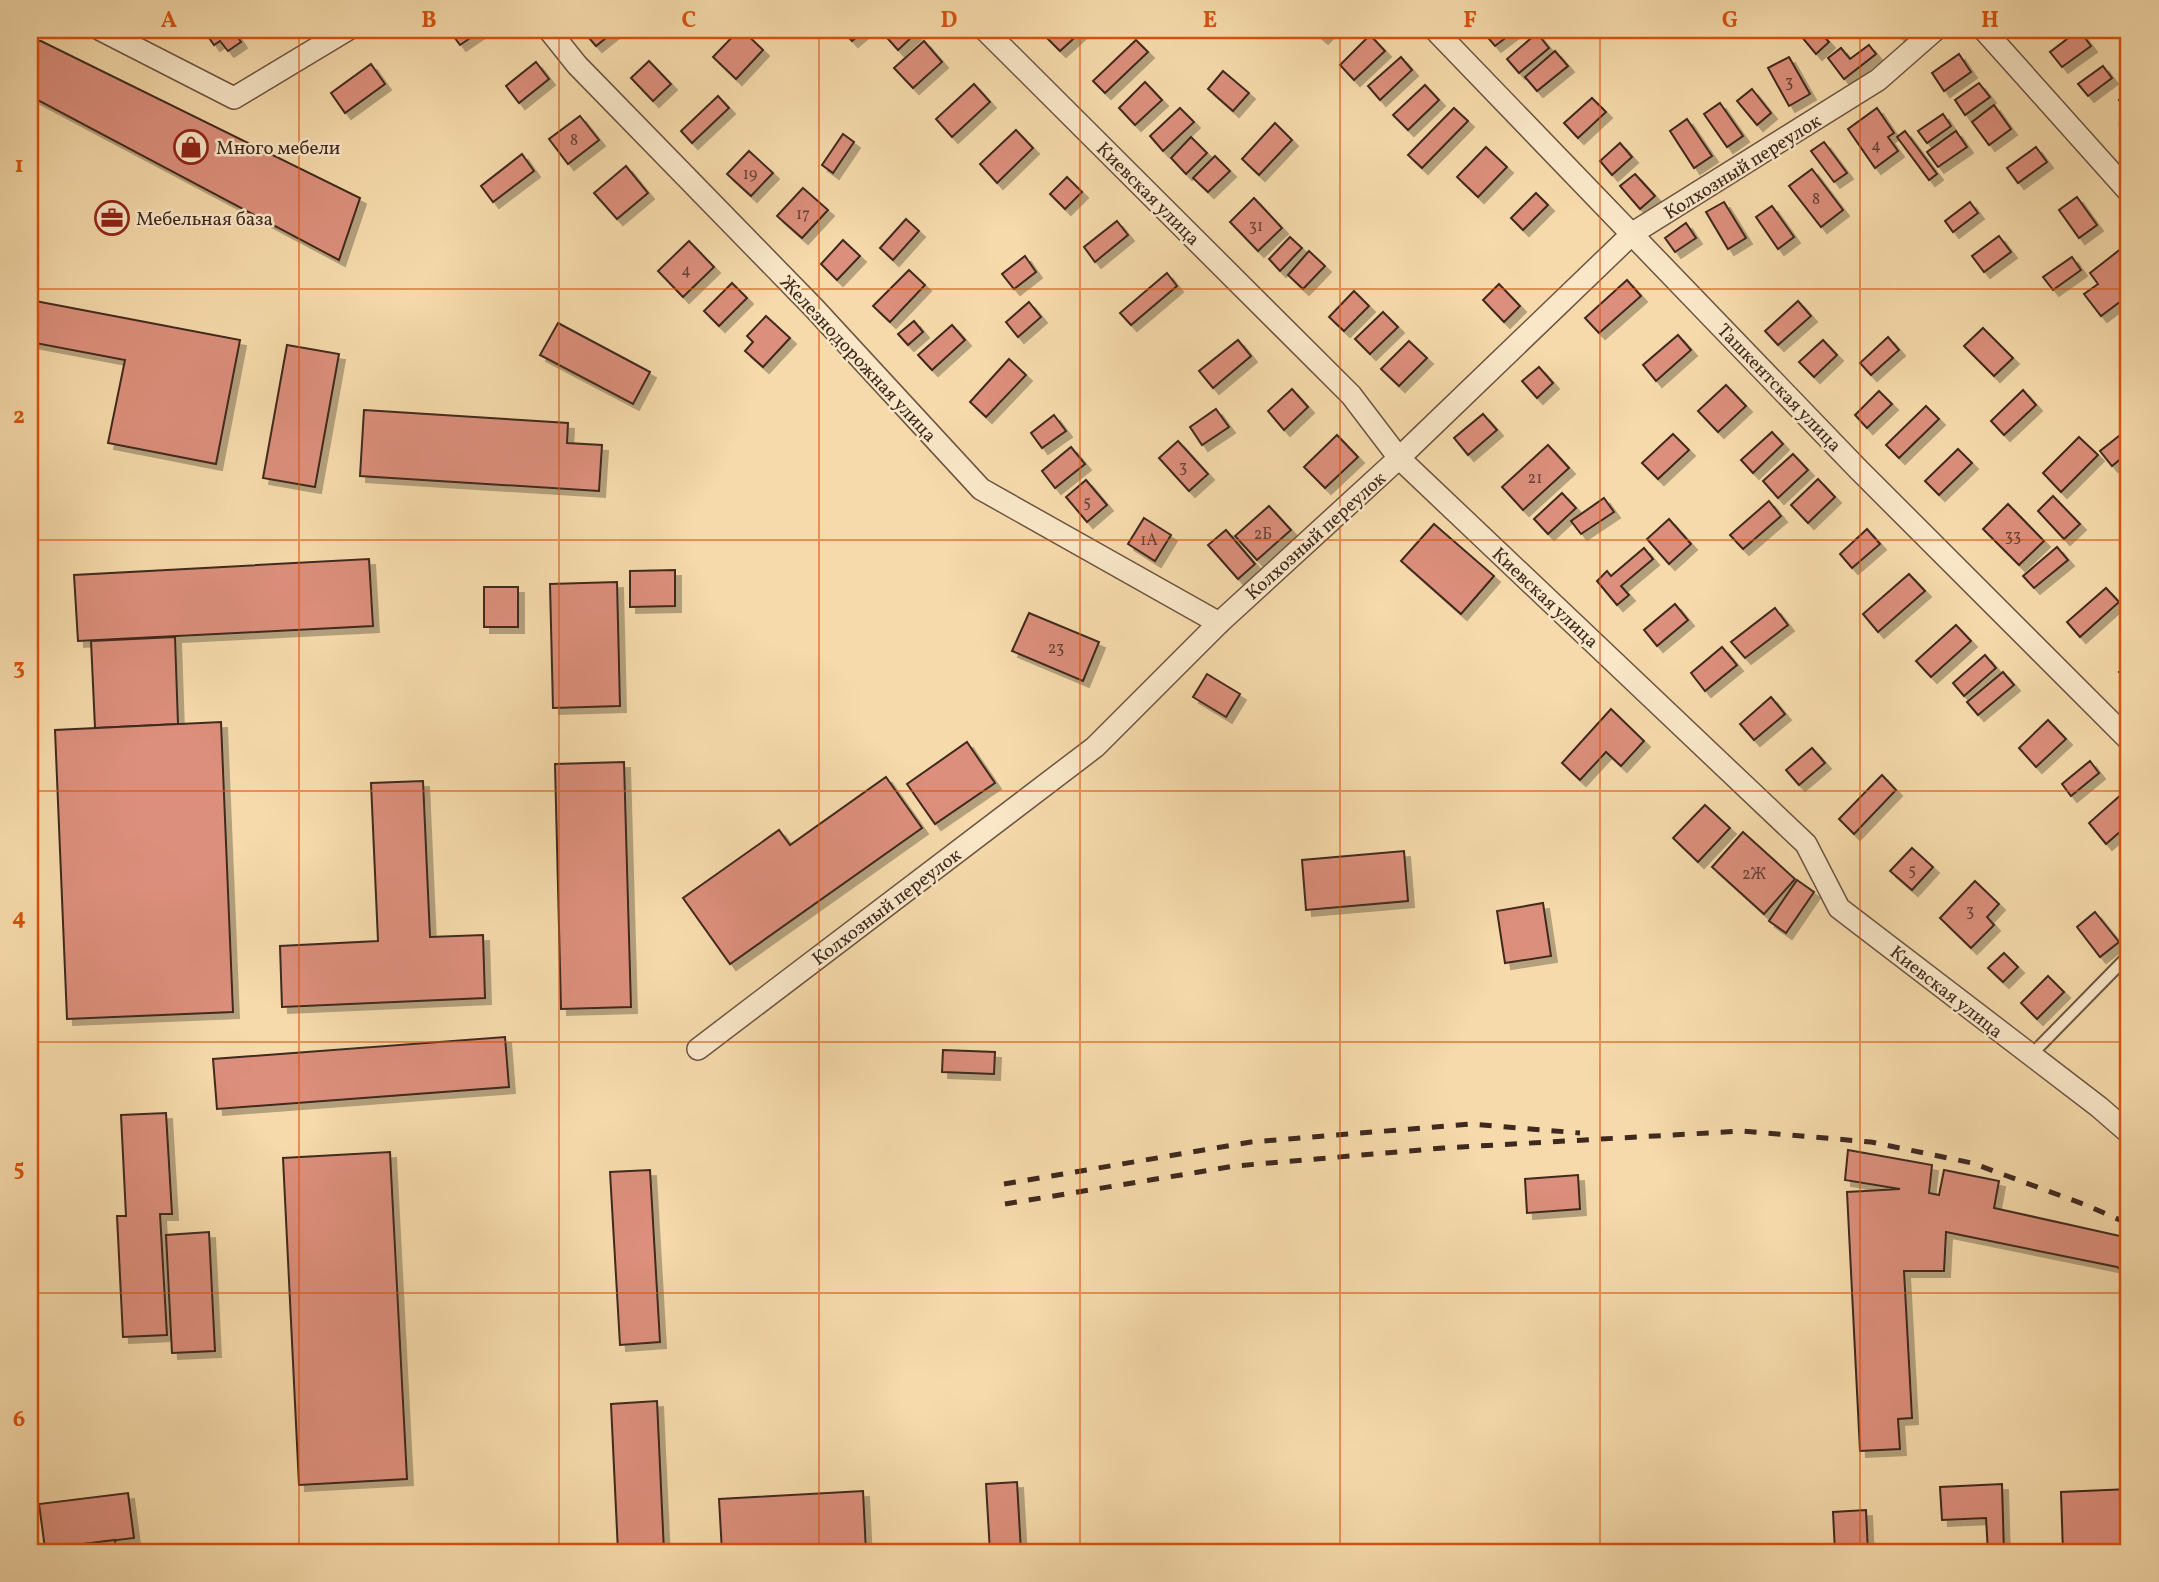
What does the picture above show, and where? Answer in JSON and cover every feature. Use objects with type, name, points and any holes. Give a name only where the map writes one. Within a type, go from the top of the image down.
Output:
[{"type":"street","points":[[101,30],[234,98],[347,30]]},
{"type":"street","name":"Железнодорожная улица","points":[[549,30],[577,65],[814,308],[981,489],[1219,623]]},
{"type":"street","name":"Киевская улица","points":[[985,30],[1351,395],[1399,458],[1806,844],[1839,908],[2129,1133]]},
{"type":"street","name":"Ташкентская улица","points":[[1435,30],[1858,469],[2129,740]]},
{"type":"street","name":"Колхозный переулок","points":[[698,1049],[1094,747],[1219,623],[1399,458],[1633,233],[1878,80],[1935,30]]},
{"type":"street","points":[[1984,30],[2129,192]]},
{"type":"lane","points":[[2031,1055],[2129,955]]},
{"type":"building","points":[[233,30],[241,42],[228,51],[220,41],[214,45],[205,32]]},
{"type":"building","points":[[449,30],[482,30],[460,45]]},
{"type":"building","points":[[582,30],[616,30],[596,46]]},
{"type":"building","points":[[739,30],[763,50],[736,79],[713,57]]},
{"type":"building","points":[[842,30],[865,30],[852,41]]},
{"type":"building","points":[[880,30],[911,30],[915,34],[898,50]]},
{"type":"building","points":[[1050,30],[1083,30],[1060,51],[1044,35]]},
{"type":"building","points":[[1313,30],[1330,30],[1322,38]]},
{"type":"building","points":[[1516,30],[1495,46],[1483,32]]},
{"type":"building","points":[[1796,30],[1818,30],[1829,42],[1816,54]]},
{"type":"building","points":[[1895,30],[1911,30],[1901,38]]},
{"type":"building","points":[[2079,30],[2091,46],[2062,67],[2050,52]]},
{"type":"building","points":[[1537,33],[1549,48],[1519,73],[1507,59]]},
{"type":"building","points":[[1370,35],[1385,51],[1354,80],[1340,65]]},
{"type":"building","name":"Много мебели","points":[[30,40],[41,41],[360,198],[339,260],[30,96]]},
{"type":"building","points":[[1136,40],[1148,52],[1105,93],[1093,81]]},
{"type":"building","points":[[924,41],[942,62],[913,88],[894,68]]},
{"type":"building","points":[[1869,45],[1876,54],[1844,79],[1828,58],[1841,48],[1850,59]]},
{"type":"building","points":[[1555,51],[1568,66],[1537,91],[1525,77]]},
{"type":"building","points":[[1959,54],[1971,72],[1944,91],[1932,73]]},
{"type":"building","points":[[1401,57],[1412,70],[1380,100],[1368,86]]},
{"type":"building","points":[[1789,57],[1810,94],[1789,106],[1768,68]]},
{"type":"building","points":[[649,61],[671,84],[653,101],[631,78]]},
{"type":"building","points":[[536,62],[549,79],[519,103],[506,86]]},
{"type":"building","points":[[371,64],[385,84],[345,113],[331,93]]},
{"type":"building","points":[[2103,66],[2112,78],[2088,96],[2078,84]]},
{"type":"building","points":[[1223,71],[1249,93],[1233,111],[1208,89]]},
{"type":"building","points":[[1145,82],[1162,100],[1135,125],[1119,108]]},
{"type":"building","points":[[1979,83],[1990,97],[1965,115],[1955,100]]},
{"type":"building","points":[[974,84],[990,102],[952,137],[936,119]]},
{"type":"building","points":[[1425,85],[1439,100],[1408,130],[1393,115]]},
{"type":"building","points":[[1752,89],[1771,113],[1757,125],[1737,101]]},
{"type":"building","points":[[2129,92],[2129,108],[2126,110],[2119,100]]},
{"type":"building","points":[[718,96],[729,108],[692,143],[681,131]]},
{"type":"building","points":[[1592,98],[1606,112],[1578,138],[1564,123]]},
{"type":"building","points":[[1720,103],[1743,136],[1727,147],[1704,114]]},
{"type":"building","points":[[1994,105],[2011,129],[1989,145],[1972,122]]},
{"type":"building","points":[[1180,108],[1194,122],[1163,151],[1150,136]]},
{"type":"building","points":[[1454,108],[1468,121],[1422,168],[1408,155]]},
{"type":"building","points":[[1877,108],[1894,133],[1888,137],[1898,151],[1875,168],[1848,129]]},
{"type":"building","points":[[1943,114],[1951,126],[1927,143],[1918,131]]},
{"type":"building","points":[[580,116],[599,140],[568,164],[549,139]]},
{"type":"building","points":[[2129,118],[2129,136],[2120,124]]},
{"type":"building","points":[[1687,119],[1712,156],[1694,168],[1670,131]]},
{"type":"building","points":[[1275,123],[1292,140],[1259,175],[1242,159]]},
{"type":"building","points":[[1016,130],[1033,148],[997,183],[980,164]]},
{"type":"building","points":[[1905,131],[1937,174],[1929,180],[1897,137]]},
{"type":"building","points":[[1956,131],[1967,147],[1938,167],[1927,152]]},
{"type":"building","points":[[843,134],[854,142],[833,173],[822,165]]},
{"type":"building","points":[[1191,137],[1207,153],[1186,174],[1171,158]]},
{"type":"building","points":[[1824,142],[1847,173],[1834,182],[1811,151]]},
{"type":"building","points":[[1620,143],[1632,157],[1612,175],[1600,161]]},
{"type":"building","points":[[1486,147],[1507,167],[1478,197],[1457,177]]},
{"type":"building","points":[[2036,147],[2047,162],[2018,183],[2007,168]]},
{"type":"building","points":[[749,151],[773,173],[751,196],[727,174]]},
{"type":"building","points":[[522,154],[534,171],[493,202],[481,186]]},
{"type":"building","points":[[1215,156],[1230,171],[1208,192],[1193,178]]},
{"type":"building","points":[[626,166],[648,193],[617,219],[594,193]]},
{"type":"building","points":[[1812,169],[1843,210],[1821,227],[1789,186]]},
{"type":"building","points":[[1635,174],[1655,196],[1640,209],[1620,186]]},
{"type":"building","points":[[1067,177],[1082,192],[1065,209],[1050,194]]},
{"type":"building","points":[[803,188],[828,210],[802,238],[777,216]]},
{"type":"building","points":[[1536,193],[1548,205],[1523,230],[1511,218]]},
{"type":"building","points":[[2077,197],[2097,225],[2079,238],[2059,210]]},
{"type":"building","points":[[1254,198],[1282,228],[1258,251],[1230,222]]},
{"type":"building","points":[[1724,202],[1746,238],[1728,249],[1706,212]]},
{"type":"building","points":[[1970,202],[1978,213],[1953,232],[1945,221]]},
{"type":"building","points":[[1772,206],[1794,237],[1778,249],[1756,217]]},
{"type":"building","points":[[906,219],[919,231],[893,260],[880,248]]},
{"type":"building","points":[[1117,221],[1128,235],[1095,262],[1084,247]]},
{"type":"building","points":[[1686,223],[1696,238],[1675,252],[1665,238]]},
{"type":"building","points":[[1999,236],[2011,252],[1984,272],[1972,256]]},
{"type":"building","points":[[1290,237],[1302,248],[1280,271],[1269,259]]},
{"type":"building","points":[[843,240],[860,256],[837,280],[821,264]]},
{"type":"building","points":[[689,241],[714,267],[683,297],[658,271]]},
{"type":"building","points":[[2122,248],[2129,257],[2129,295],[2101,316],[2084,294],[2098,284],[2090,273]]},
{"type":"building","points":[[1309,251],[1325,266],[1303,289],[1288,275]]},
{"type":"building","points":[[1025,256],[1036,272],[1014,289],[1002,274]]},
{"type":"building","points":[[2072,257],[2081,270],[2053,290],[2043,277]]},
{"type":"building","points":[[909,270],[925,285],[890,322],[873,306]]},
{"type":"building","points":[[1167,273],[1177,286],[1131,325],[1120,313]]},
{"type":"building","points":[[1627,280],[1641,296],[1599,333],[1585,318]]},
{"type":"building","points":[[732,283],[747,298],[719,326],[704,311]]},
{"type":"building","points":[[1499,284],[1520,306],[1504,322],[1483,300]]},
{"type":"building","points":[[1354,291],[1369,306],[1344,331],[1329,317]]},
{"type":"building","points":[[30,300],[240,340],[216,464],[108,443],[125,360],[30,342]]},
{"type":"building","points":[[1798,301],[1811,316],[1778,345],[1765,331]]},
{"type":"building","points":[[1029,302],[1041,317],[1018,337],[1006,322]]},
{"type":"building","points":[[1383,312],[1398,327],[1370,354],[1355,339]]},
{"type":"building","points":[[766,316],[790,338],[763,367],[745,351],[753,342],[747,336]]},
{"type":"building","points":[[914,321],[923,332],[908,345],[898,334]]},
{"type":"building","points":[[558,323],[650,372],[633,404],[540,355]]},
{"type":"building","points":[[952,325],[965,340],[932,370],[918,355]]},
{"type":"building","points":[[1983,328],[2013,358],[1994,376],[1964,346]]},
{"type":"building","points":[[1678,335],[1691,350],[1656,381],[1643,365]]},
{"type":"building","points":[[1888,337],[1899,350],[1871,375],[1860,363]]},
{"type":"building","points":[[1238,340],[1251,356],[1213,388],[1199,371]]},
{"type":"building","points":[[1823,340],[1837,355],[1814,377],[1799,362]]},
{"type":"building","points":[[1409,341],[1427,358],[1399,386],[1381,369]]},
{"type":"building","points":[[287,345],[339,354],[315,487],[263,478]]},
{"type":"building","points":[[1009,359],[1026,375],[986,417],[970,402]]},
{"type":"building","points":[[1539,367],[1553,383],[1537,398],[1522,381]]},
{"type":"building","points":[[1726,385],[1746,406],[1718,432],[1698,411]]},
{"type":"building","points":[[1292,389],[1308,407],[1284,430],[1268,411]]},
{"type":"building","points":[[2023,390],[2036,405],[2004,435],[1991,421]]},
{"type":"building","points":[[1879,391],[1892,404],[1867,428],[1855,415]]},
{"type":"building","points":[[1926,406],[1939,419],[1899,458],[1886,445]]},
{"type":"building","points":[[1216,409],[1229,427],[1202,445],[1190,427]]},
{"type":"building","points":[[364,410],[568,423],[567,443],[602,445],[599,491],[360,476]]},
{"type":"building","points":[[1483,414],[1497,430],[1468,455],[1454,438]]},
{"type":"building","points":[[1054,415],[1066,431],[1042,448],[1031,433]]},
{"type":"building","points":[[2129,428],[2129,452],[2112,466],[2100,451]]},
{"type":"building","points":[[1772,432],[1783,444],[1753,473],[1741,460]]},
{"type":"building","points":[[1673,434],[1689,450],[1658,479],[1642,463]]},
{"type":"building","points":[[1337,435],[1358,457],[1325,488],[1304,467]]},
{"type":"building","points":[[2079,437],[2098,455],[2061,492],[2043,473]]},
{"type":"building","points":[[1178,441],[1208,474],[1189,491],[1159,458]]},
{"type":"building","points":[[1548,445],[1569,468],[1523,510],[1502,487]]},
{"type":"building","points":[[1071,447],[1085,464],[1055,488],[1042,471]]},
{"type":"building","points":[[1958,449],[1972,463],[1939,495],[1925,481]]},
{"type":"building","points":[[1793,454],[1808,470],[1778,498],[1763,481]]},
{"type":"building","points":[[1818,479],[1835,497],[1808,523],[1791,505]]},
{"type":"building","points":[[1086,480],[1107,505],[1087,522],[1066,497]]},
{"type":"building","points":[[1562,493],[1576,508],[1548,534],[1534,519]]},
{"type":"building","points":[[2053,496],[2080,524],[2064,539],[2038,511]]},
{"type":"building","points":[[1604,498],[1614,512],[1581,534],[1571,521]]},
{"type":"building","points":[[1769,501],[1781,516],[1743,549],[1730,535]]},
{"type":"building","points":[[2008,504],[2044,541],[2019,565],[1983,529]]},
{"type":"building","points":[[1269,506],[1291,530],[1257,560],[1235,536]]},
{"type":"building","points":[[1144,518],[1171,535],[1155,561],[1128,544]]},
{"type":"building","points":[[1669,519],[1691,544],[1669,564],[1647,539]]},
{"type":"building","points":[[1434,524],[1494,576],[1461,614],[1401,561]]},
{"type":"building","points":[[1867,529],[1880,544],[1852,568],[1840,554]]},
{"type":"building","points":[[1226,530],[1255,564],[1238,579],[1208,545]]},
{"type":"building","points":[[2057,547],[2068,560],[2034,588],[2023,576]]},
{"type":"building","points":[[1644,548],[1653,559],[1621,586],[1629,595],[1617,605],[1597,581],[1607,571],[1611,576]]},
{"type":"building","points":[[369,559],[373,626],[78,641],[74,575]]},
{"type":"building","points":[[675,570],[675,606],[630,607],[630,571]]},
{"type":"building","points":[[1909,574],[1925,591],[1878,632],[1863,614]]},
{"type":"building","points":[[617,582],[620,706],[553,708],[550,584]]},
{"type":"building","points":[[484,587],[518,587],[518,627],[484,627]]},
{"type":"building","points":[[2106,588],[2119,602],[2080,637],[2067,622]]},
{"type":"building","points":[[1675,604],[1688,620],[1657,646],[1644,630]]},
{"type":"building","points":[[1775,608],[1788,625],[1745,658],[1731,642]]},
{"type":"building","points":[[1029,613],[1099,642],[1083,681],[1012,651]]},
{"type":"building","points":[[1956,625],[1971,641],[1931,677],[1916,661]]},
{"type":"building","points":[[175,637],[178,724],[95,728],[91,641]]},
{"type":"building","points":[[1722,647],[1737,665],[1705,691],[1691,673]]},
{"type":"building","points":[[1985,655],[1996,668],[1964,696],[1953,683]]},
{"type":"building","points":[[2129,662],[2129,683],[2119,672]]},
{"type":"building","points":[[2003,672],[2014,685],[1978,715],[1967,702]]},
{"type":"building","points":[[1207,674],[1240,694],[1226,717],[1193,697]]},
{"type":"building","points":[[1771,697],[1785,714],[1754,740],[1740,724]]},
{"type":"building","points":[[1611,709],[1644,741],[1621,766],[1606,752],[1580,780],[1562,763]]},
{"type":"building","points":[[2048,720],[2066,739],[2036,767],[2019,748]]},
{"type":"building","points":[[221,722],[233,1012],[67,1019],[55,730]]},
{"type":"building","points":[[967,742],[995,783],[935,824],[907,784]]},
{"type":"building","points":[[1812,748],[1825,763],[1799,785],[1786,770]]},
{"type":"building","points":[[2090,761],[2099,773],[2071,796],[2062,784]]},
{"type":"building","points":[[624,762],[631,1007],[561,1009],[555,764]]},
{"type":"building","points":[[1882,775],[1896,790],[1854,834],[1839,819]]},
{"type":"building","points":[[886,777],[922,828],[730,964],[683,898],[779,830],[790,845]]},
{"type":"building","points":[[423,781],[430,937],[483,935],[485,998],[282,1007],[280,946],[378,941],[371,783]]},
{"type":"building","points":[[2123,793],[2129,801],[2129,824],[2106,844],[2089,823]]},
{"type":"building","points":[[1705,805],[1730,828],[1698,862],[1673,838]]},
{"type":"building","points":[[1743,832],[1795,879],[1764,914],[1712,867]]},
{"type":"building","points":[[1912,848],[1933,867],[1912,890],[1890,871]]},
{"type":"building","points":[[1404,851],[1408,901],[1306,910],[1302,860]]},
{"type":"building","points":[[1797,880],[1814,892],[1786,933],[1769,921]]},
{"type":"building","points":[[1975,881],[1999,904],[1987,917],[1994,925],[1971,948],[1940,918]]},
{"type":"building","points":[[1543,903],[1551,956],[1505,963],[1497,911]]},
{"type":"building","points":[[2095,912],[2119,942],[2100,957],[2077,927]]},
{"type":"building","points":[[2004,953],[2018,967],[2003,982],[1988,968]]},
{"type":"building","points":[[2048,976],[2064,992],[2037,1019],[2021,1003]]},
{"type":"building","points":[[505,1037],[509,1087],[217,1109],[213,1059]]},
{"type":"building","points":[[943,1050],[995,1052],[994,1074],[942,1072]]},
{"type":"building","points":[[166,1113],[172,1214],[160,1214],[167,1335],[123,1337],[117,1216],[126,1216],[121,1115]]},
{"type":"building","points":[[1848,1150],[1932,1165],[1929,1193],[1939,1195],[1944,1170],[1999,1181],[1994,1208],[2129,1238],[2129,1275],[2117,1267],[1946,1232],[1944,1271],[1904,1271],[1912,1418],[1898,1419],[1900,1449],[1860,1451],[1847,1192],[1900,1189],[1845,1180]]},
{"type":"building","points":[[390,1152],[407,1479],[299,1485],[283,1158]]},
{"type":"building","points":[[650,1170],[660,1342],[620,1345],[610,1172]]},
{"type":"building","points":[[1578,1175],[1580,1209],[1527,1213],[1525,1179]]},
{"type":"building","points":[[209,1232],[215,1351],[172,1353],[166,1235]]},
{"type":"building","points":[[657,1401],[664,1552],[618,1552],[611,1404]]},
{"type":"building","points":[[1017,1482],[1021,1552],[990,1552],[986,1484]]},
{"type":"building","points":[[2002,1484],[2004,1552],[1988,1552],[1986,1518],[1942,1520],[1940,1487]]},
{"type":"building","points":[[2129,1489],[2129,1552],[2063,1552],[2061,1492]]},
{"type":"building","points":[[863,1491],[866,1552],[722,1552],[719,1499]]},
{"type":"building","points":[[128,1493],[134,1538],[45,1549],[39,1504]]},
{"type":"building","points":[[1866,1510],[1868,1552],[1835,1552],[1833,1512]]},
{"type":"building","points":[[115,1540],[116,1552],[45,1552],[45,1549]]},
{"type":"railway","points":[[1004,1184],[1251,1142],[1471,1124],[1580,1133]]},
{"type":"railway","points":[[1005,1204],[1235,1166],[1443,1148],[1743,1131],[1871,1142],[1972,1163],[2086,1205],[2129,1224]]},
{"type":"place","name":"Много мебели","points":[[191,147]]},
{"type":"place","name":"Мебельная база","points":[[112,218]]}]
